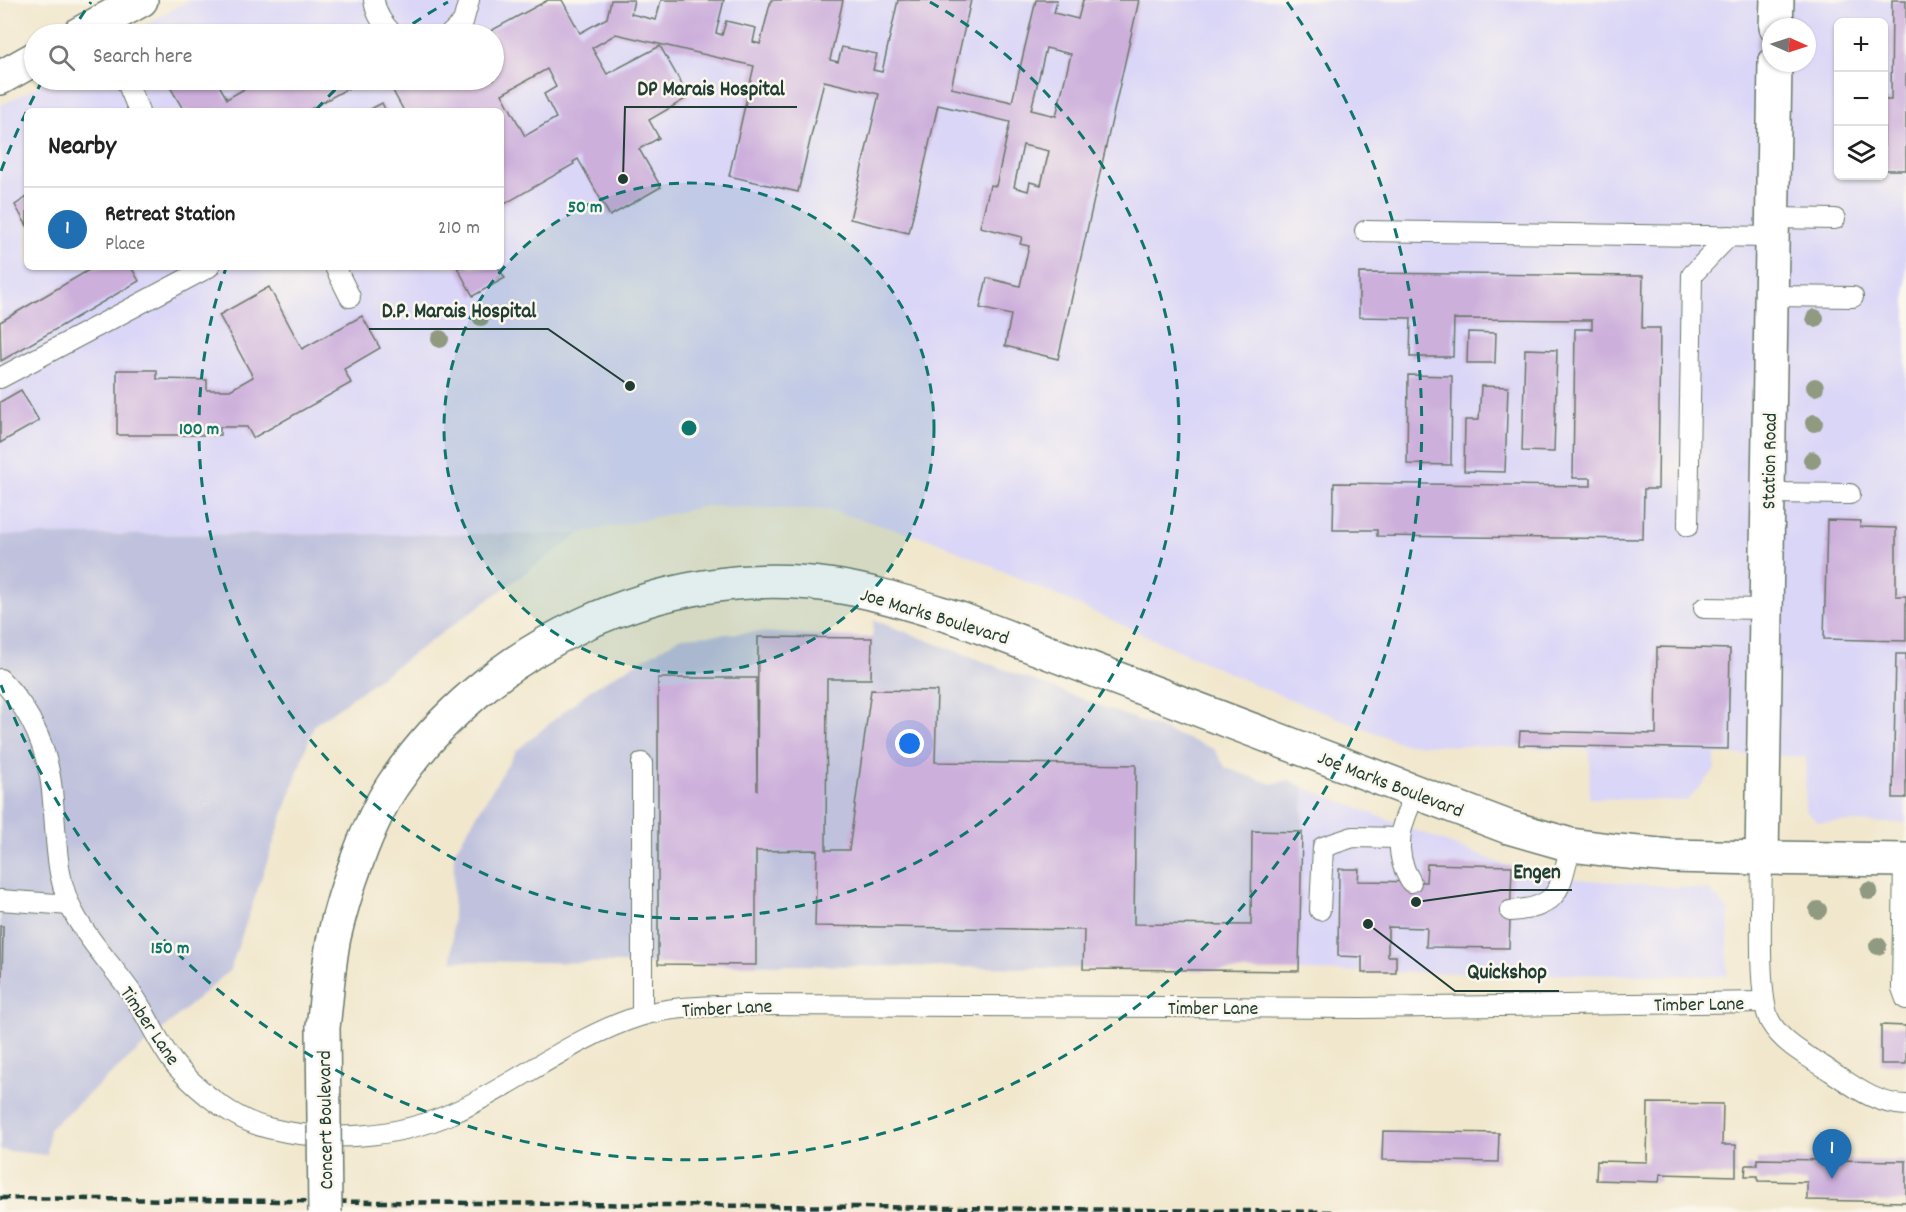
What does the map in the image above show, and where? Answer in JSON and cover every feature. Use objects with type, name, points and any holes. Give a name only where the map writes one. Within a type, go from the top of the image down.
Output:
[{"type":"main road","points":[[105,24],[141,0]]},
{"type":"main road","points":[[1776,18],[1777,0]]},
{"type":"main road","points":[[0,78],[24,65]]},
{"type":"main road","name":"Station Road","points":[[1762,858],[1775,72]]},
{"type":"main road","name":"Joe Marks Boulevard","points":[[323,1027],[334,938],[351,882],[371,831],[393,786],[427,743],[495,676],[538,649],[589,622],[678,590],[728,583],[828,585],[888,598],[960,619],[1508,828],[1571,845],[1670,856],[1905,860]]},
{"type":"main road","name":"Concert Boulevard","points":[[323,1027],[325,1212]]},
{"type":"lane","points":[[374,0],[375,9],[382,24]]},
{"type":"lane","points":[[461,24],[469,0]]},
{"type":"lane","points":[[130,90],[138,108]]},
{"type":"lane","points":[[1365,231],[1729,236],[1772,227],[1835,219]]},
{"type":"lane","points":[[1688,526],[1692,275],[1729,236]]},
{"type":"lane","points":[[0,378],[203,270]]},
{"type":"lane","points":[[336,270],[350,297]]},
{"type":"lane","points":[[1770,296],[1853,297]]},
{"type":"lane","points":[[1768,493],[1850,494]]},
{"type":"lane","points":[[1704,608],[1766,609]]},
{"type":"lane","name":"Timber Lane","points":[[0,679],[29,715],[44,747],[53,797],[57,859],[70,905],[92,944],[133,995],[176,1065],[203,1092],[232,1112],[266,1128],[307,1134],[373,1136],[427,1124],[456,1111],[605,1030],[642,1015],[673,1010],[740,1005],[1362,1008],[1763,1002]]},
{"type":"lane","points":[[642,763],[642,1015]]},
{"type":"lane","points":[[1411,882],[1403,869],[1398,838],[1416,792]]},
{"type":"lane","points":[[1320,910],[1323,847],[1353,837],[1398,838]]},
{"type":"lane","points":[[1510,911],[1535,909],[1556,895],[1571,845]]},
{"type":"lane","points":[[1762,858],[1763,1002],[1772,1025],[1791,1045],[1867,1095],[1882,1102],[1906,1105]]},
{"type":"lane","points":[[1905,860],[1902,988],[1906,999]]},
{"type":"lane","points":[[0,900],[70,905]]},
{"type":"shaded area","points":[[190,0],[1906,0],[1906,823],[1818,822],[1805,810],[1806,757],[1715,754],[1715,770],[1687,801],[1589,798],[1590,750],[1404,744],[1262,688],[938,542],[829,510],[705,506],[580,534],[0,535],[0,106],[30,90],[504,90],[504,24],[146,24]]},
{"type":"shaded area","points":[[580,534],[314,725],[230,970],[49,1129],[47,1155],[0,1150],[0,535]]},
{"type":"shaded area","points":[[874,620],[1214,749],[1226,768],[1272,784],[1289,780],[1304,787],[1299,971],[452,961],[454,852],[516,751],[590,690],[681,637],[758,632],[872,638]]},
{"type":"shaded area","points":[[1304,787],[1531,875],[1709,890],[1729,911],[1727,976],[1299,971]]},
{"type":"building","points":[[548,0],[562,0],[580,33],[607,18],[611,0],[634,0],[631,14],[656,20],[661,0],[724,0],[716,33],[722,35],[726,21],[756,28],[753,42],[760,44],[771,0],[843,0],[830,60],[838,62],[842,47],[877,54],[873,70],[882,72],[898,0],[971,0],[951,88],[1012,102],[1036,0],[1057,0],[1054,13],[1078,19],[1083,0],[1139,0],[1058,359],[1005,346],[1011,315],[980,308],[987,278],[1020,286],[1029,246],[1020,244],[1022,237],[980,227],[990,185],[996,186],[1010,122],[938,105],[909,233],[850,219],[879,94],[824,81],[798,192],[729,176],[754,66],[616,34],[592,48],[607,74],[660,46],[689,97],[649,120],[659,138],[639,149],[661,187],[610,216],[578,159],[573,162],[574,164],[504,204],[504,108],[402,108],[392,90],[504,90],[504,24]],"holes":[[[1046,48],[1071,54],[1056,116],[1031,110]],[[547,69],[556,87],[544,94],[556,118],[525,136],[502,94]],[[1023,145],[1049,151],[1041,185],[1030,182],[1028,191],[1014,187]]]},
{"type":"building","points":[[1892,0],[1906,0],[1906,170],[1888,170],[1888,100],[1891,100]]},
{"type":"building","points":[[172,90],[222,90],[227,99],[242,90],[345,90],[312,108],[182,108]]},
{"type":"building","points":[[382,103],[384,108],[373,108]]},
{"type":"building","points":[[24,199],[24,221],[15,205]]},
{"type":"building","points":[[89,270],[133,270],[139,281],[1,361],[0,322]]},
{"type":"building","points":[[459,270],[500,270],[505,278],[473,296]]},
{"type":"building","points":[[1359,273],[1643,276],[1642,328],[1660,328],[1658,489],[1644,489],[1643,539],[1377,536],[1377,530],[1333,530],[1334,483],[1591,486],[1591,478],[1573,478],[1575,329],[1592,329],[1592,320],[1454,319],[1453,357],[1410,357],[1411,318],[1359,317]]},
{"type":"building","points":[[269,287],[302,349],[362,316],[380,348],[344,369],[351,383],[253,438],[247,427],[220,427],[220,435],[117,435],[117,370],[157,370],[157,379],[207,380],[207,390],[230,390],[253,377],[219,315]]},
{"type":"building","points":[[1468,332],[1496,333],[1495,363],[1467,363]]},
{"type":"building","points":[[1525,349],[1557,350],[1554,452],[1522,451]]},
{"type":"building","points":[[1408,375],[1452,376],[1451,465],[1407,464]]},
{"type":"building","points":[[1481,386],[1508,387],[1505,472],[1464,471],[1465,420],[1479,420]]},
{"type":"building","points":[[21,390],[39,421],[0,443],[0,402]]},
{"type":"building","points":[[1827,520],[1861,521],[1860,527],[1896,528],[1896,596],[1906,596],[1906,641],[1824,639]]},
{"type":"building","points":[[758,637],[872,638],[871,679],[827,679],[826,850],[849,850],[871,690],[937,691],[935,762],[1136,765],[1134,924],[1251,925],[1252,831],[1302,832],[1299,971],[1083,969],[1084,930],[815,926],[817,850],[756,851],[756,965],[658,964],[658,678],[756,678],[757,791]]},
{"type":"building","points":[[1657,647],[1730,649],[1728,749],[1519,745],[1520,731],[1656,734]]},
{"type":"building","points":[[1896,654],[1906,654],[1906,798],[1893,798]]},
{"type":"building","points":[[1427,864],[1512,866],[1509,948],[1426,947],[1427,928],[1388,927],[1388,956],[1396,956],[1396,973],[1362,973],[1362,957],[1338,956],[1339,869],[1359,869],[1358,881],[1426,882]]},
{"type":"building","points":[[0,926],[3,926],[2,983],[0,983]]},
{"type":"building","points":[[1881,1025],[1906,1026],[1906,1064],[1881,1064]]},
{"type":"building","points":[[1648,1103],[1723,1104],[1722,1145],[1736,1145],[1736,1176],[1660,1174],[1659,1182],[1596,1180],[1597,1161],[1647,1162]]},
{"type":"building","points":[[1383,1131],[1499,1133],[1498,1162],[1382,1160]]},
{"type":"building","points":[[1757,1159],[1906,1161],[1906,1202],[1807,1200],[1807,1182],[1758,1181],[1758,1176],[1745,1176],[1746,1165],[1757,1165]]},
{"type":"railway","points":[[0,1198],[1335,1212]]},
{"type":"place","name":"DP Marais Hospital","points":[[623,179]]},
{"type":"place","name":"D.P. Marais Hospital","points":[[630,386]]},
{"type":"place","name":"Engen","points":[[1416,902]]},
{"type":"place","name":"Quickshop","points":[[1368,924]]},
{"type":"place","name":"Retreat Station","points":[[1832,1179]]}]
